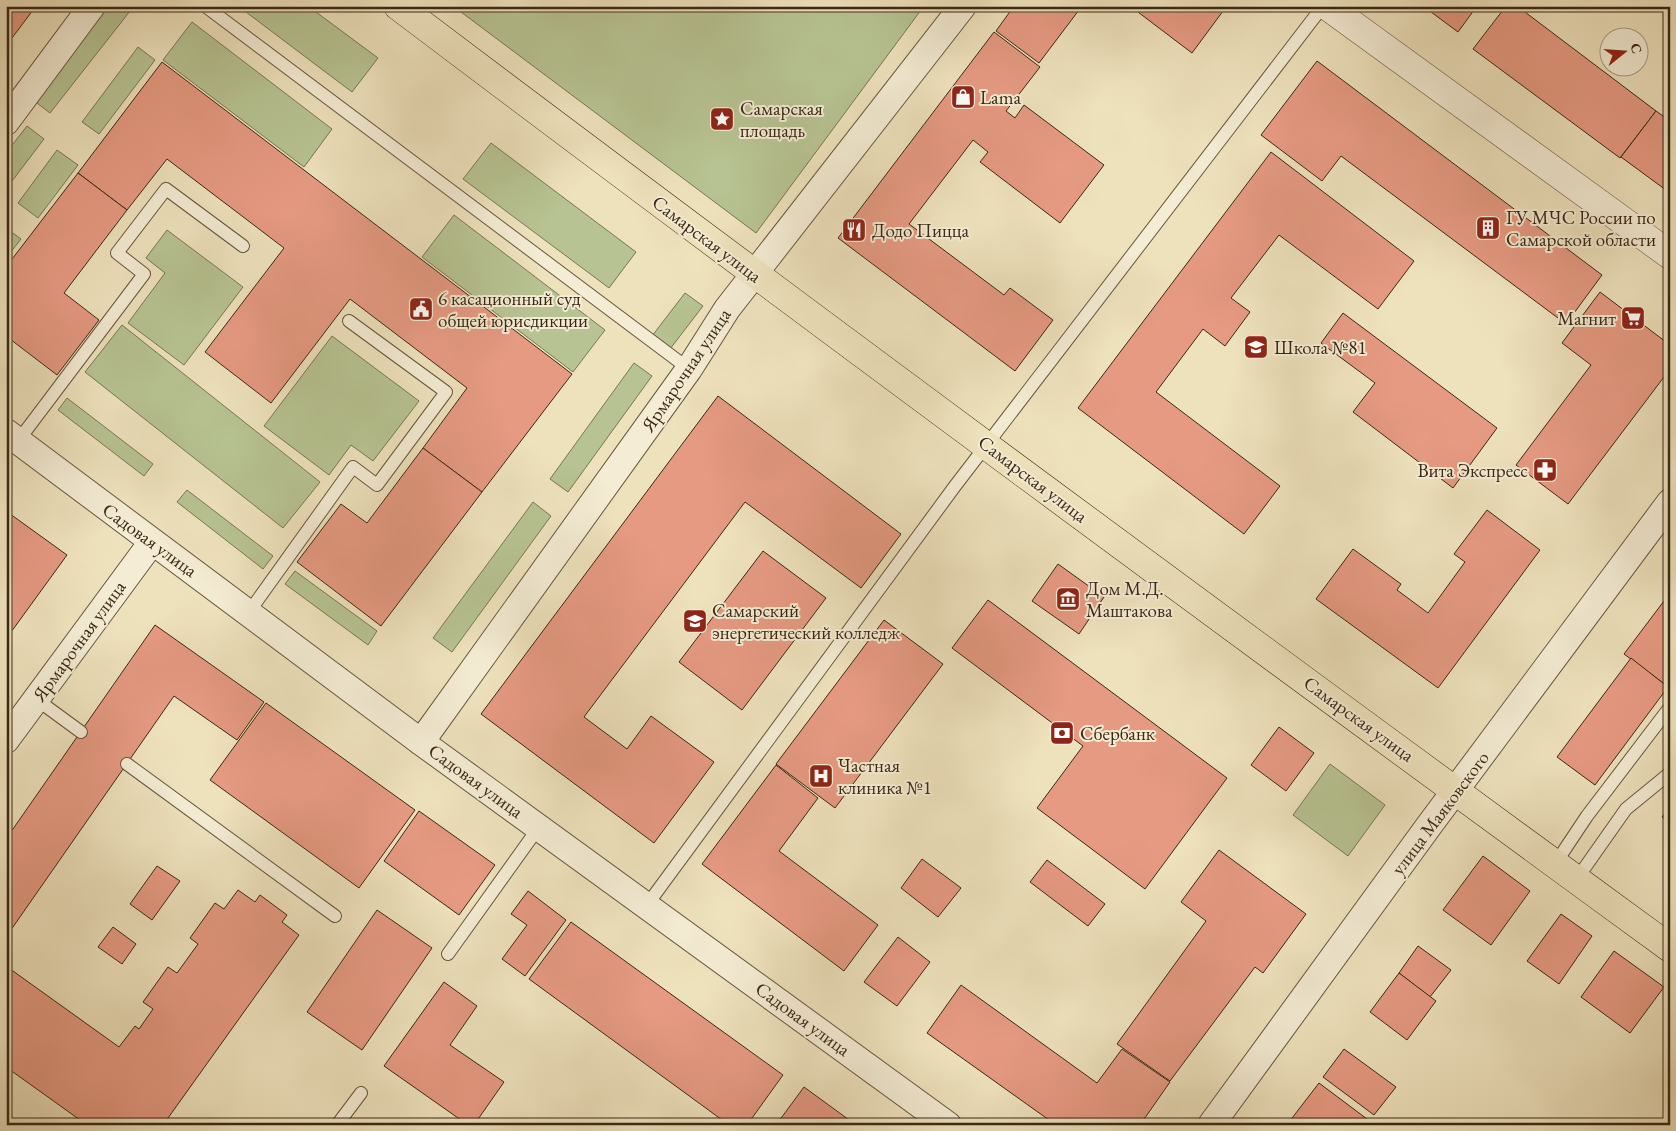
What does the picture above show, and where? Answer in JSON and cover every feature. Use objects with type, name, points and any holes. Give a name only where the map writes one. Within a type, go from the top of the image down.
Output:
[{"type":"main road","name":"Самарская улица","points":[[398,6],[754,274],[1670,948]]},
{"type":"street","points":[[6,122],[92,6]]},
{"type":"street","name":"Ярмарочная улица","points":[[421,742],[690,369],[727,309],[963,6]]},
{"type":"street","points":[[1327,6],[1670,255]]},
{"type":"street","name":"Садовая улица","points":[[12,437],[421,742],[948,1125]]},
{"type":"street","name":"улица Маяковского","points":[[1211,1125],[1670,502]]},
{"type":"street","name":"Ярмарочная улица","points":[[7,737],[152,542]]},
{"type":"lane","points":[[205,6],[690,369]]},
{"type":"lane","points":[[647,905],[987,444],[1323,6]]},
{"type":"lane","points":[[12,437],[144,274],[117,253],[166,189],[243,246]]},
{"type":"lane","points":[[249,612],[353,468],[376,485],[446,392],[349,322]]},
{"type":"lane","points":[[36,699],[81,732]]},
{"type":"lane","points":[[1555,864],[1599,801],[1667,711],[1670,710]]},
{"type":"lane","points":[[127,764],[335,916]]},
{"type":"lane","points":[[1576,880],[1626,809],[1670,773]]},
{"type":"lane","points":[[448,954],[539,826]]},
{"type":"lane","points":[[337,1125],[361,1093]]},
{"type":"green space","points":[[106,6],[134,6],[50,113],[33,100]]},
{"type":"green space","points":[[238,6],[308,6],[378,58],[352,92]]},
{"type":"green space","name":"Самарская площадь","points":[[453,6],[924,6],[756,233]]},
{"type":"green space","points":[[192,22],[332,129],[304,167],[163,60]]},
{"type":"green space","points":[[138,47],[155,60],[99,134],[82,122]]},
{"type":"green space","points":[[27,126],[44,139],[6,189],[6,153]]},
{"type":"green space","points":[[491,143],[636,252],[609,288],[463,179]]},
{"type":"green space","points":[[57,150],[78,165],[38,218],[18,203]]},
{"type":"green space","points":[[454,215],[605,330],[573,372],[422,257]]},
{"type":"green space","points":[[6,228],[21,239],[6,258]]},
{"type":"green space","points":[[167,230],[243,287],[184,365],[128,323],[165,273],[146,258]]},
{"type":"green space","points":[[685,293],[703,306],[670,349],[652,336]]},
{"type":"green space","points":[[122,325],[320,482],[283,528],[85,372]]},
{"type":"green space","points":[[332,336],[419,401],[373,461],[351,445],[329,475],[264,426]]},
{"type":"green space","points":[[634,363],[652,376],[568,492],[550,479]]},
{"type":"green space","points":[[67,398],[153,464],[144,476],[58,410]]},
{"type":"green space","points":[[187,490],[273,556],[263,569],[177,502]]},
{"type":"green space","points":[[533,502],[551,516],[452,652],[433,638]]},
{"type":"green space","points":[[295,571],[377,631],[368,645],[285,584]]},
{"type":"green space","points":[[1330,764],[1385,805],[1348,856],[1293,815]]},
{"type":"building","points":[[6,6],[36,6],[6,46]]},
{"type":"building","points":[[1014,6],[1082,6],[1039,63],[996,31]]},
{"type":"building","points":[[1130,6],[1224,6],[1226,7],[1192,53]]},
{"type":"building","points":[[1423,6],[1477,6],[1458,32]]},
{"type":"building","points":[[1506,6],[1517,6],[1598,67],[1598,78],[1612,78],[1656,111],[1620,158],[1473,49]]},
{"type":"building","points":[[994,32],[1040,67],[1006,111],[1015,118],[1024,105],[1104,165],[1060,223],[980,162],[988,152],[973,140],[909,224],[1004,295],[1010,288],[1053,320],[1015,371],[838,238]]},
{"type":"building","name":"ГУ МЧС России по Самарской области","points":[[1317,61],[1602,275],[1566,324],[1341,156],[1322,181],[1261,135]]},
{"type":"building","points":[[162,62],[572,374],[482,492],[423,448],[467,388],[350,299],[271,403],[205,352],[284,248],[167,159],[127,210],[78,173]]},
{"type":"building","points":[[1656,111],[1670,121],[1670,193],[1621,157]]},
{"type":"building","points":[[1271,152],[1414,261],[1378,309],[1279,235],[1231,298],[1250,312],[1225,346],[1203,329],[1156,392],[1280,486],[1244,534],[1078,408]]},
{"type":"building","points":[[78,173],[127,210],[64,293],[99,320],[57,375],[6,336],[6,267]]},
{"type":"building","points":[[1600,292],[1670,345],[1670,369],[1568,504],[1516,465],[1591,365],[1562,343]]},
{"type":"building","points":[[1343,313],[1497,428],[1453,488],[1353,412],[1375,383],[1321,343]]},
{"type":"building","points":[[718,396],[901,534],[861,588],[745,502],[584,717],[627,749],[651,716],[714,762],[654,843],[481,714]]},
{"type":"building","points":[[423,448],[482,492],[381,626],[297,562],[341,504],[367,523]]},
{"type":"building","points":[[1487,510],[1540,550],[1438,688],[1316,599],[1353,549],[1401,584],[1397,590],[1428,613],[1465,562],[1454,554]]},
{"type":"building","points":[[6,511],[67,555],[6,639]]},
{"type":"building","points":[[763,551],[826,598],[742,710],[679,662]]},
{"type":"building","name":"Дом М.Д. Маштакова","points":[[1058,564],[1104,597],[1079,634],[1032,601]]},
{"type":"building","points":[[1670,593],[1670,688],[1624,654]]},
{"type":"building","points":[[988,600],[1227,778],[1145,889],[1037,808],[1083,746],[952,648]]},
{"type":"building","points":[[884,620],[943,664],[835,808],[776,764]]},
{"type":"building","points":[[155,625],[264,702],[237,740],[174,696],[6,937],[6,839]]},
{"type":"building","points":[[1631,658],[1668,687],[1595,785],[1557,757]]},
{"type":"building","points":[[266,703],[415,810],[359,888],[210,780]]},
{"type":"building","points":[[1279,727],[1314,753],[1286,791],[1251,765]]},
{"type":"building","points":[[776,765],[818,798],[779,851],[878,925],[844,971],[702,864]]},
{"type":"building","points":[[1670,807],[1670,822],[1662,817]]},
{"type":"building","points":[[419,811],[495,865],[459,915],[384,861]]},
{"type":"building","points":[[1219,850],[1306,914],[1263,973],[1255,967],[1170,1081],[1117,1044],[1206,921],[1181,902]]},
{"type":"building","points":[[1483,856],[1530,891],[1491,945],[1443,910]]},
{"type":"building","points":[[922,859],[961,888],[938,917],[901,888]]},
{"type":"building","points":[[1047,860],[1105,904],[1088,926],[1030,882]]},
{"type":"building","points":[[157,866],[180,881],[152,920],[130,904]]},
{"type":"building","points":[[238,890],[255,902],[260,895],[287,915],[282,922],[299,935],[163,1125],[87,1125],[6,1067],[6,966],[119,1047],[135,1026],[139,1029],[153,1009],[143,1002],[168,967],[177,973],[198,944],[190,938],[215,903],[224,909]]},
{"type":"building","points":[[528,891],[566,920],[525,976],[502,959],[527,925],[511,914]]},
{"type":"building","points":[[377,910],[432,948],[362,1050],[307,1012]]},
{"type":"building","points":[[1561,914],[1592,936],[1559,984],[1527,961]]},
{"type":"building","points":[[571,922],[783,1075],[747,1125],[729,1125],[529,979]]},
{"type":"building","points":[[113,927],[136,944],[122,964],[98,947]]},
{"type":"building","points":[[898,937],[930,962],[897,1006],[864,982]]},
{"type":"building","points":[[1418,946],[1451,970],[1430,997],[1399,973]]},
{"type":"building","points":[[1614,951],[1664,987],[1630,1033],[1581,997]]},
{"type":"building","points":[[1399,973],[1436,1001],[1407,1040],[1370,1012]]},
{"type":"building","points":[[444,982],[477,1006],[450,1045],[504,1082],[474,1125],[468,1125],[384,1066]]},
{"type":"building","points":[[961,985],[1097,1083],[1122,1049],[1170,1082],[1140,1125],[1056,1125],[927,1033]]},
{"type":"building","points":[[1344,1049],[1396,1087],[1374,1115],[1323,1077]]},
{"type":"building","points":[[1319,1083],[1375,1125],[1293,1125],[1289,1122]]},
{"type":"building","points":[[804,1087],[856,1125],[776,1125]]},
{"type":"place","name":"Lama","points":[[963,97]]},
{"type":"place","name":"Самарская площадь","points":[[722,119]]},
{"type":"place","name":"ГУ МЧС России по Самарской области","points":[[1488,228]]},
{"type":"place","name":"Додо Пицца","points":[[854,230]]},
{"type":"place","name":"6 касационный суд общей юрисдикции","points":[[421,309]]},
{"type":"place","name":"Магнит","points":[[1633,318]]},
{"type":"place","name":"Школа №81","points":[[1256,347]]},
{"type":"place","name":"Вита Экспресс","points":[[1545,470]]},
{"type":"place","name":"Дом М.Д. Маштакова","points":[[1068,599]]},
{"type":"place","name":"Самарский энергетический колледж","points":[[695,621]]},
{"type":"place","name":"Сбербанк","points":[[1062,733]]},
{"type":"place","name":"Частная клиника №1","points":[[821,776]]}]
